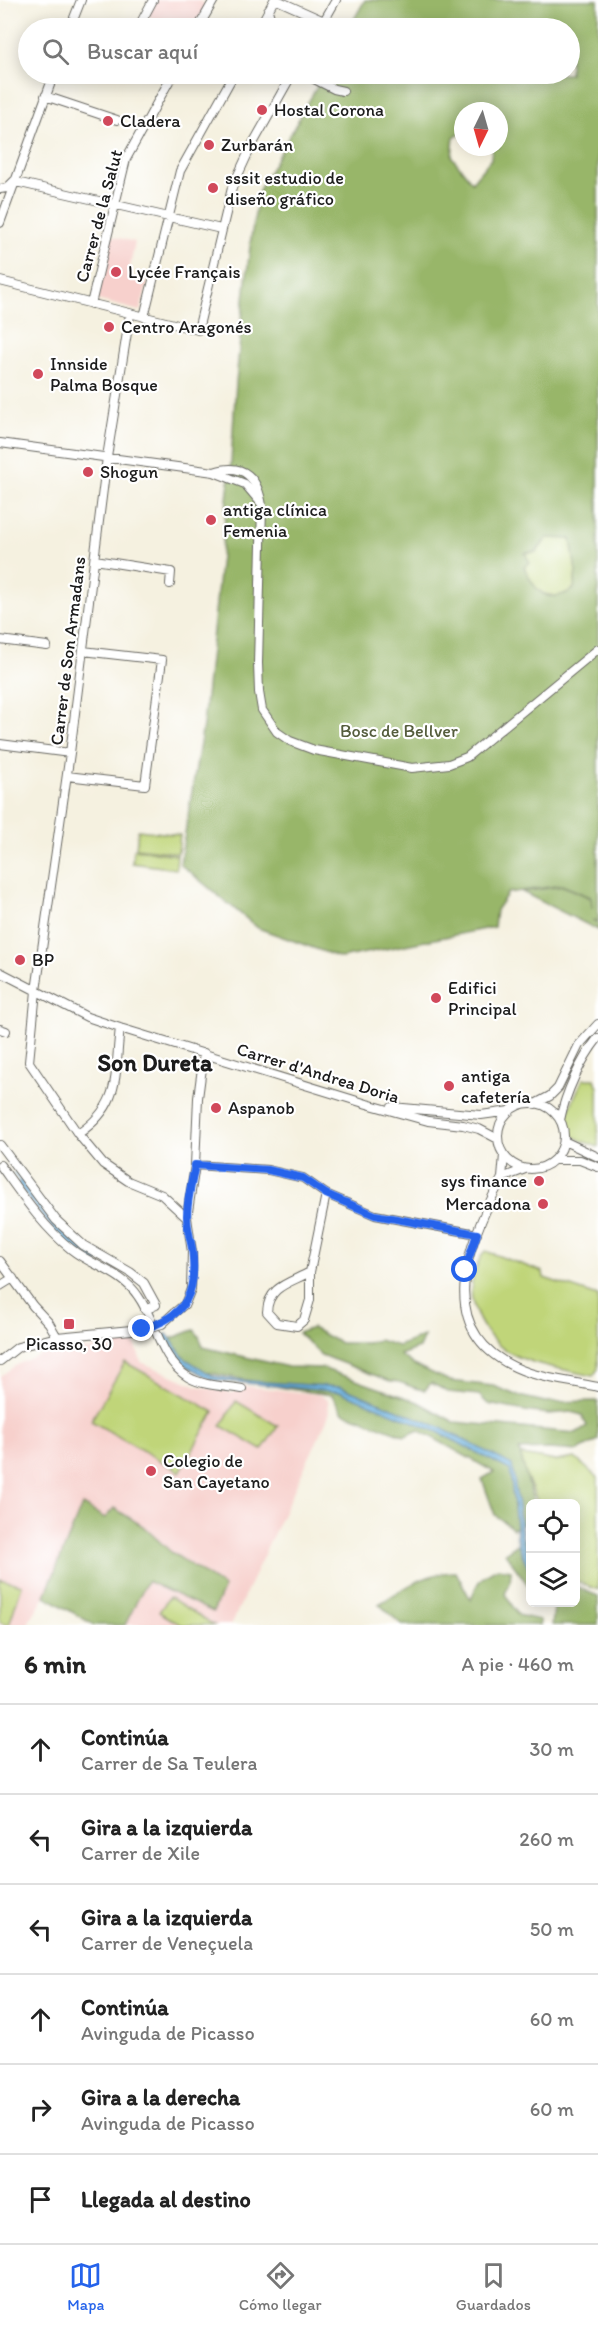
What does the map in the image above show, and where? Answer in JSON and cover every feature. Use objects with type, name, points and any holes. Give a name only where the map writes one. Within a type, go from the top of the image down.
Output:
[{"type":"street","points":[[74,18],[81,0]]},
{"type":"street","points":[[143,18],[153,0]]},
{"type":"street","points":[[204,18],[214,0]]},
{"type":"street","points":[[265,18],[276,0],[317,18]]},
{"type":"street","points":[[326,18],[336,0]]},
{"type":"street","points":[[267,14],[267,18]]},
{"type":"street","points":[[267,14],[269,18]]},
{"type":"street","points":[[0,223],[50,84]]},
{"type":"street","name":"Carrer de la Salut","points":[[91,304],[126,159],[167,84]]},
{"type":"street","points":[[144,317],[180,171],[228,84]]},
{"type":"street","points":[[0,281],[198,330],[232,188],[285,84]]},
{"type":"street","points":[[323,84],[344,91]]},
{"type":"street","points":[[45,96],[117,120]]},
{"type":"street","points":[[17,179],[115,205],[221,229]]},
{"type":"street","points":[[0,189],[6,188],[17,179]]},
{"type":"street","name":"Carrer de Son Armadans","points":[[130,314],[108,457],[67,776],[36,991],[29,1062],[78,1134],[104,1164],[128,1181],[162,1195],[187,1218]]},
{"type":"street","points":[[0,443],[214,472],[245,484],[262,506],[258,663],[262,710],[277,732],[290,741],[314,750],[412,768],[449,764],[467,757],[598,650]]},
{"type":"street","points":[[95,560],[171,572],[170,584]]},
{"type":"street","points":[[0,640],[47,646]]},
{"type":"street","points":[[67,776],[146,785],[162,660],[83,651]]},
{"type":"street","points":[[0,744],[70,753]]},
{"type":"street","name":"Carrer d'Andrea Doria","points":[[0,972],[87,1017],[367,1104],[428,1121],[479,1129],[498,1139]]},
{"type":"street","points":[[525,1169],[515,1166],[504,1155],[498,1139],[498,1128],[503,1118],[521,1105],[535,1104],[550,1096],[558,1088],[579,1045],[598,1024]]},
{"type":"street","points":[[78,1134],[96,1122],[111,1100],[120,1028]]},
{"type":"street","points":[[560,1120],[567,1094],[589,1049],[598,1038]]},
{"type":"street","points":[[0,1361],[18,1347],[57,1337],[142,1329],[162,1323],[185,1304],[191,1289],[192,1252],[187,1218],[195,1165],[198,1098],[204,1053]]},
{"type":"street","points":[[367,1104],[482,1115],[510,1111]]},
{"type":"street","points":[[502,1178],[525,1169],[545,1166],[560,1152],[564,1141],[564,1130],[560,1120],[553,1112],[535,1104]]},
{"type":"street","points":[[564,1141],[598,1156]]},
{"type":"street","points":[[0,1145],[34,1211],[66,1245],[120,1278],[139,1296],[169,1356],[184,1374],[202,1383],[242,1389]]},
{"type":"street","points":[[504,1155],[502,1178],[477,1234],[465,1270],[463,1295],[469,1322],[487,1348],[503,1360],[530,1373],[598,1386]]},
{"type":"street","points":[[554,1160],[580,1160],[598,1167]]},
{"type":"street","points":[[0,1165],[17,1178],[83,1245],[130,1272],[144,1283],[156,1305],[146,1310]]},
{"type":"street","points":[[195,1165],[268,1170],[303,1178],[326,1194],[375,1215],[477,1234]]},
{"type":"street","points":[[310,1272],[273,1291],[269,1298],[267,1312],[277,1323],[297,1326],[304,1320],[310,1300],[310,1272],[326,1194]]},
{"type":"street","points":[[0,1261],[33,1306],[49,1323],[57,1337]]},
{"type":"street","points":[[0,1286],[13,1278]]},
{"type":"shaded area","points":[[155,0],[198,0],[208,6],[201,18],[153,18],[147,15]]},
{"type":"shaded area","name":"Lycée Français","points":[[111,236],[135,242],[128,276],[148,282],[140,311],[97,300]]},
{"type":"shaded area","name":"Colegio de San Cayetano","points":[[135,1343],[141,1362],[197,1386],[232,1393],[242,1389],[242,1386],[281,1390],[320,1395],[328,1400],[329,1415],[231,1625],[94,1625],[45,1596],[27,1625],[0,1625],[0,1376],[18,1364],[41,1354],[77,1348],[91,1350],[100,1344]]},
{"type":"green space","name":"Bosc de Bellver","points":[[365,0],[598,0],[598,921],[592,920],[598,923],[598,930],[522,892],[563,886],[591,898],[592,908],[591,897],[562,885],[508,893],[496,910],[494,927],[341,958],[258,928],[180,864],[203,725],[231,462],[236,382],[251,238],[259,190],[318,84],[580,84],[580,18],[355,18]],"holes":[[[547,538],[571,539],[576,571],[574,589],[556,596],[543,594],[533,583],[524,567],[530,563],[525,553],[536,552]]]},
{"type":"green space","points":[[547,538],[571,539],[576,571],[574,589],[561,597],[544,594],[533,587],[523,566],[525,553],[537,552]]},
{"type":"green space","points":[[138,830],[180,835],[178,853],[136,848]]},
{"type":"green space","points":[[134,849],[177,855],[176,869],[132,863]]},
{"type":"green space","points":[[583,1079],[595,1079],[598,1088],[598,1147],[575,1137],[567,1125],[570,1109]]},
{"type":"green space","points":[[485,1251],[543,1272],[544,1278],[598,1296],[598,1369],[593,1376],[532,1362],[505,1350],[493,1340],[475,1311],[471,1291],[473,1276]]},
{"type":"green space","points":[[312,1328],[340,1343],[367,1343],[379,1340],[398,1346],[424,1336],[419,1348],[400,1355],[414,1365],[450,1381],[493,1386],[519,1396],[545,1402],[598,1401],[598,1440],[578,1451],[519,1450],[533,1499],[526,1499],[526,1523],[513,1529],[495,1515],[482,1479],[494,1472],[419,1430],[405,1436],[342,1412],[332,1395],[191,1369],[178,1361],[170,1339],[194,1330],[203,1347],[288,1367],[322,1368],[418,1402],[454,1422],[576,1433],[587,1426],[582,1415],[571,1412],[549,1414],[531,1412],[488,1404],[479,1395],[448,1392],[431,1383],[425,1390],[390,1381],[321,1355],[298,1333]]},
{"type":"green space","points":[[125,1362],[214,1412],[180,1472],[91,1421]]},
{"type":"green space","points":[[236,1401],[278,1426],[262,1450],[221,1426]]},
{"type":"green space","points":[[517,1454],[556,1461],[575,1458],[598,1478],[598,1590],[580,1583],[580,1499],[536,1499]]},
{"type":"green space","points":[[82,1505],[105,1518],[114,1508],[143,1526],[171,1552],[224,1587],[213,1612],[147,1581],[125,1625],[94,1625],[45,1596]]},
{"type":"green space","points":[[526,1539],[526,1582],[505,1553]]},
{"type":"green space","points":[[498,1568],[511,1570],[510,1583],[505,1594],[518,1615],[540,1620],[540,1625],[402,1625],[379,1604],[425,1578],[456,1572],[471,1600],[480,1580]]},
{"type":"green space","points":[[0,1579],[22,1585],[9,1625],[0,1623]]},
{"type":"green space","points":[[580,1589],[598,1596],[598,1625],[552,1625],[554,1608],[580,1607]]},
{"type":"green space","points":[[169,1597],[214,1625],[181,1625],[159,1612]]},
{"type":"water","points":[[21,1180],[65,1233],[100,1258],[97,1263],[72,1248],[55,1233],[17,1184]]},
{"type":"water","points":[[167,1334],[184,1358],[213,1376],[235,1380],[341,1387],[437,1426],[512,1465],[526,1548],[526,1563],[518,1544],[510,1470],[438,1432],[341,1392],[212,1380],[181,1362],[163,1336]]},
{"type":"waterway","points":[[14,1173],[21,1182]]},
{"type":"place","name":"Hostal Corona","points":[[262,110]]},
{"type":"place","name":"Cladera","points":[[108,121]]},
{"type":"place","name":"Zurbarán","points":[[209,145]]},
{"type":"place","name":"sssit estudio de diseño gráfico","points":[[213,188]]},
{"type":"place","name":"Lycée Français","points":[[116,272]]},
{"type":"place","name":"Centro Aragonés","points":[[109,327]]},
{"type":"place","name":"Innside Palma Bosque","points":[[38,374]]},
{"type":"place","name":"Shogun","points":[[88,472]]},
{"type":"place","name":"antiga clínica Femenia","points":[[211,520]]},
{"type":"place","name":"BP","points":[[20,960]]},
{"type":"place","name":"Edifici Principal","points":[[436,998]]},
{"type":"place","name":"antiga cafetería","points":[[449,1086]]},
{"type":"place","name":"Aspanob","points":[[216,1108]]},
{"type":"place","name":"sys finance","points":[[539,1181]]},
{"type":"place","name":"Mercadona","points":[[543,1204]]},
{"type":"place","name":"Picasso, 30","points":[[69,1324]]},
{"type":"place","name":"Colegio de San Cayetano","points":[[151,1471]]},
{"type":"district","name":"Son Dureta","points":[[155,1062]]},
{"type":"route","points":[[142,1329],[162,1323],[185,1304],[191,1289],[192,1252],[187,1218],[195,1165],[268,1170],[303,1178],[326,1194],[375,1215],[477,1234],[465,1270]]}]
